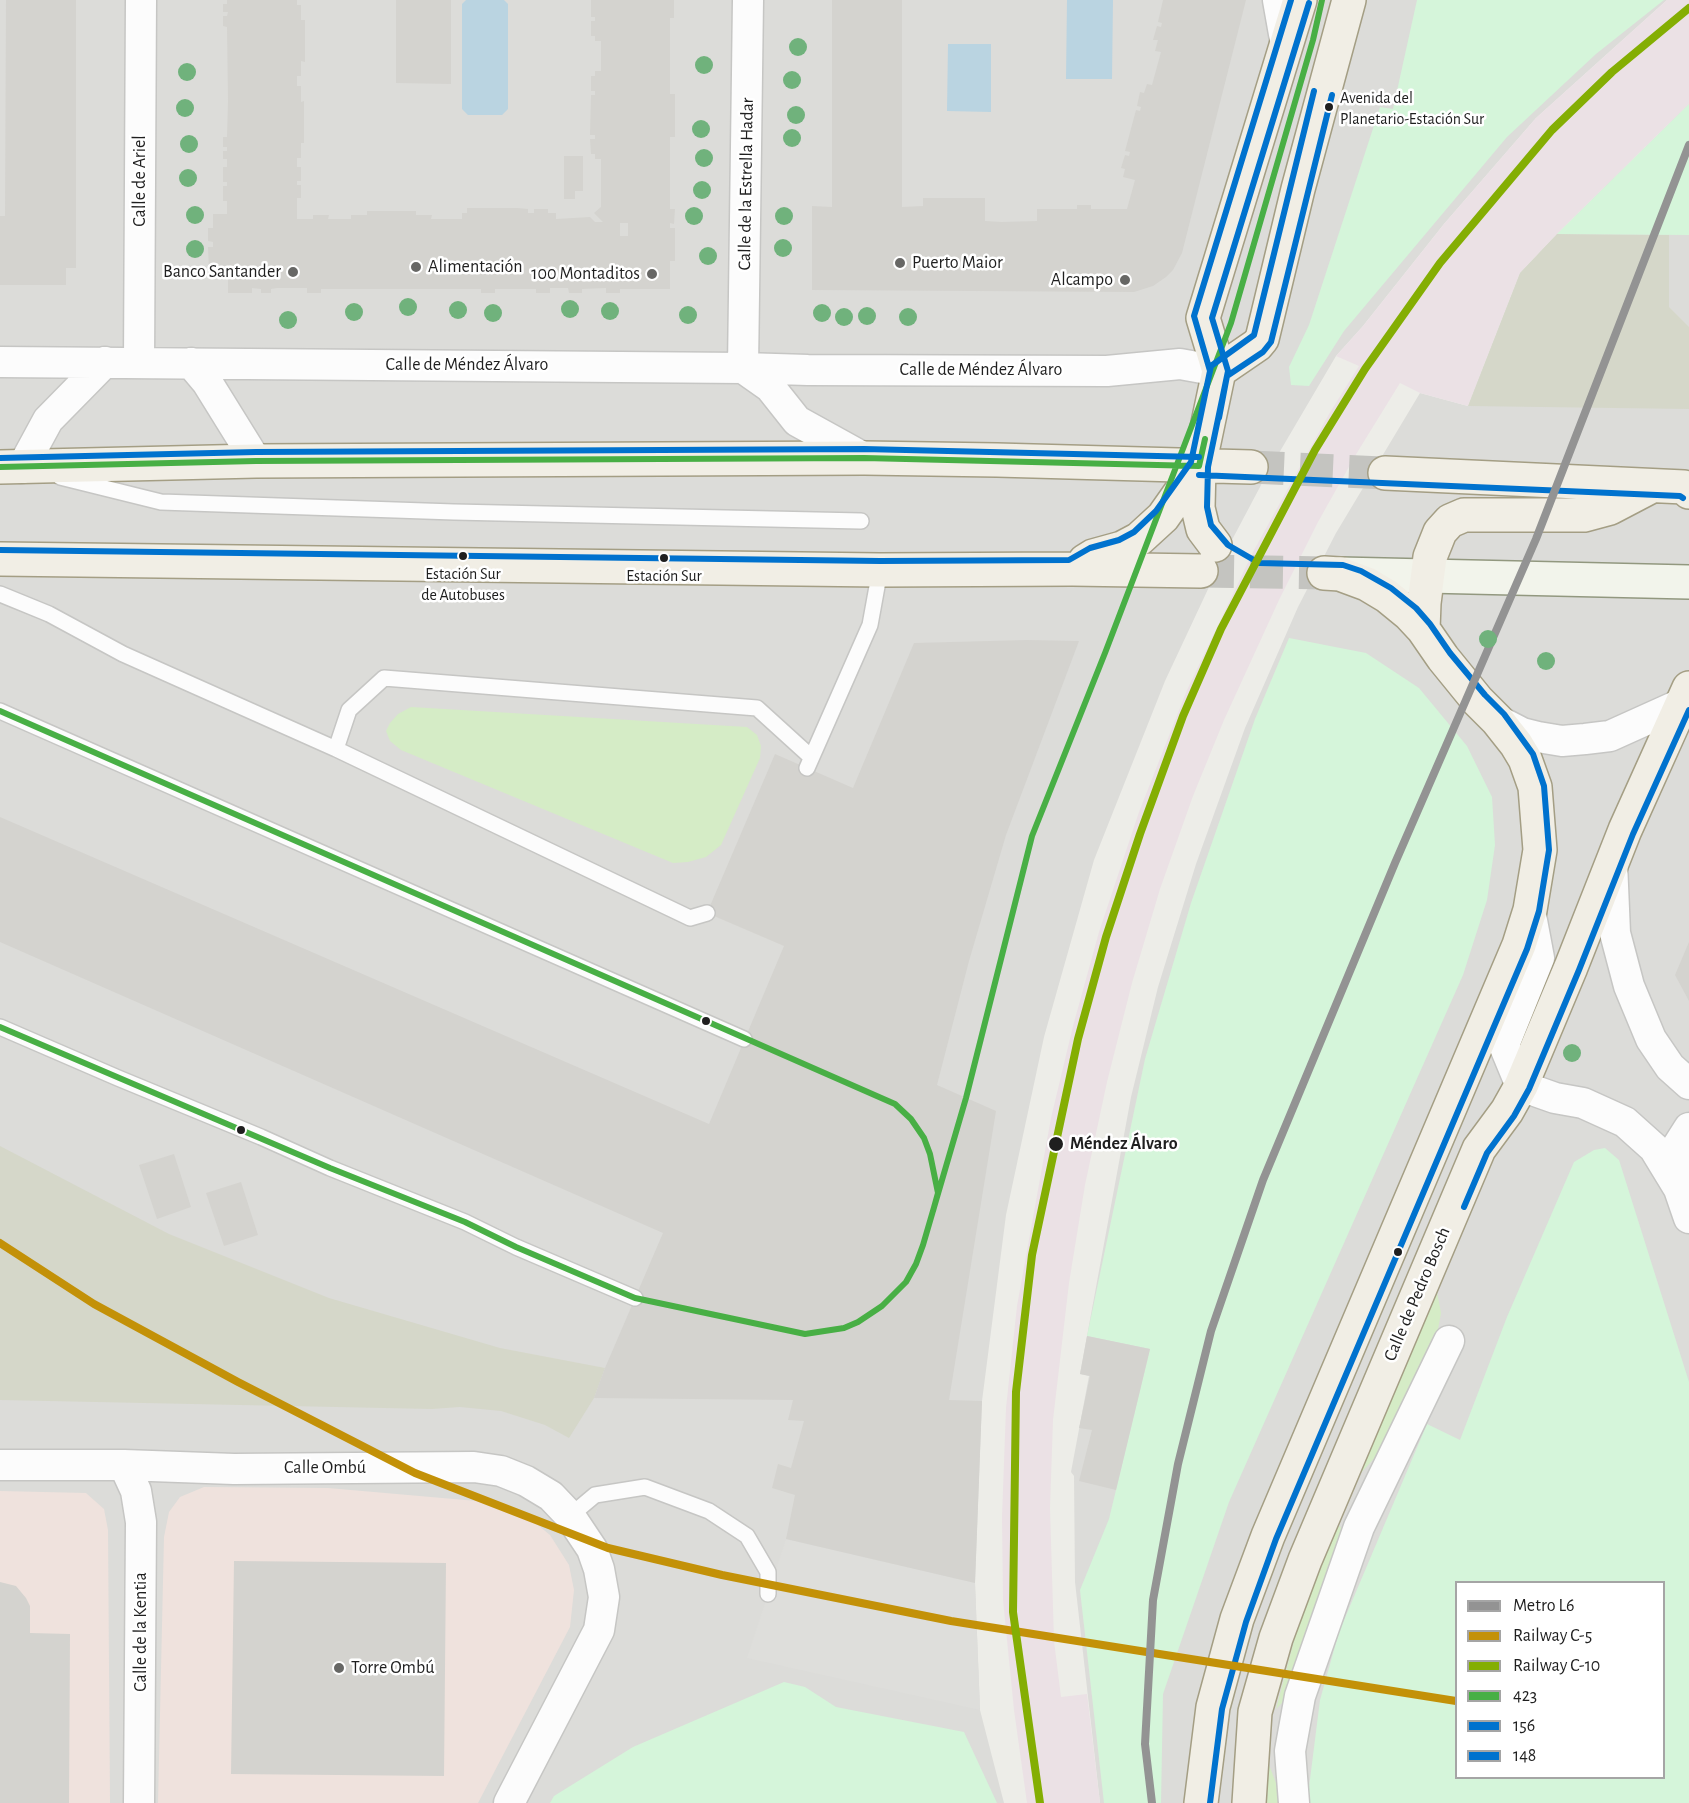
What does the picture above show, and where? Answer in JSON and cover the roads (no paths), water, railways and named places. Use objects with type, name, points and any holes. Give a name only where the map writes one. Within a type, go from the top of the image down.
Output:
[{"type":"main road","points":[[0,559],[880,570],[1072,569],[1208,558],[1199,515],[1199,466],[1219,370],[1203,318],[1300,0]]},
{"type":"main road","points":[[1219,370],[1257,345],[1262,339],[1298,189],[1349,0]]},
{"type":"main road","points":[[11,467],[256,461],[864,458],[1251,467]]},
{"type":"main road","points":[[1072,569],[1094,556],[1122,548],[1139,539],[1163,517],[1199,466]]},
{"type":"main road","points":[[1385,473],[1688,489]]},
{"type":"main road","points":[[1423,629],[1430,558],[1440,532],[1450,521],[1464,515],[1584,515],[1610,508],[1652,486]]},
{"type":"main road","name":"Calle de Pedro Bosch","points":[[1201,1803],[1213,1707],[1237,1619],[1268,1536],[1519,945],[1530,910],[1540,850],[1535,787],[1525,759],[1516,744],[1443,658],[1423,629],[1387,596],[1356,579],[1332,573],[1427,575]]},
{"type":"main road","points":[[1427,575],[1689,582]]},
{"type":"main road","name":"Calle de Pedro Bosch","points":[[1249,1803],[1255,1712],[1276,1638],[1305,1560],[1479,1149],[1507,1111],[1521,1086],[1612,862],[1685,696]]},
{"type":"street","name":"Calle de Ariel","points":[[139,362],[141,0]]},
{"type":"street","name":"Calle de la Estrella Hadar","points":[[743,368],[748,0]]},
{"type":"street","points":[[1278,0],[1286,45]]},
{"type":"street","name":"Calle de Méndez Álvaro","points":[[0,362],[808,370],[1107,370],[1180,364],[1219,370]]},
{"type":"street","points":[[11,467],[48,420],[105,362]]},
{"type":"street","points":[[191,363],[207,382],[256,461]]},
{"type":"street","points":[[743,368],[770,387],[797,421],[864,458]]},
{"type":"street","name":"Calle de Pedro Bosch","points":[[1497,720],[1521,733],[1562,741],[1610,736],[1685,696]]},
{"type":"street","points":[[1612,862],[1615,933],[1629,986],[1651,1040],[1670,1066],[1689,1084]]},
{"type":"street","points":[[1530,910],[1539,958],[1504,1045],[1521,1086],[1555,1098],[1583,1103],[1624,1122],[1654,1148],[1679,1189],[1689,1218]]},
{"type":"street","points":[[1679,1189],[1675,1150],[1689,1128]]},
{"type":"street","points":[[1294,1803],[1290,1751],[1300,1696],[1359,1527],[1449,1341]]},
{"type":"street","name":"Calle Ombú","points":[[0,1465],[124,1465],[234,1469],[474,1467],[501,1471],[526,1481],[551,1496],[570,1516],[592,1549],[599,1569],[604,1597],[599,1630],[509,1803]]},
{"type":"street","name":"Calle de la Kentia","points":[[124,1465],[136,1491],[141,1522],[140,1803]]},
{"type":"lane","points":[[11,467],[161,502],[454,512],[861,521]]},
{"type":"lane","points":[[336,748],[349,710],[384,678],[757,708],[809,763],[870,625],[880,570]]},
{"type":"lane","points":[[0,594],[49,614],[123,654],[336,748],[690,918],[706,913]]},
{"type":"lane","points":[[0,711],[744,1039]]},
{"type":"lane","points":[[0,1026],[330,1168],[465,1222],[516,1247],[635,1298]]},
{"type":"lane","points":[[570,1516],[595,1494],[645,1487],[709,1511],[747,1536],[768,1572],[768,1594]]},
{"type":"water","points":[[466,0],[504,0],[508,4],[508,109],[502,115],[468,115],[462,109],[462,4]]},
{"type":"water","points":[[1067,0],[1113,0],[1112,79],[1066,79]]},
{"type":"water","points":[[948,44],[991,44],[991,112],[947,111]]},
{"type":"tunnel","points":[[1251,467],[1385,473]]},
{"type":"tunnel","points":[[1201,571],[1324,573]]},
{"type":"metro line","name":"L6","points":[[1152,1803],[1145,1744],[1153,1600],[1178,1464],[1211,1331],[1263,1180],[1395,863],[1536,539],[1689,145]]},
{"type":"rail line","name":"C-10","points":[[1040,1803],[1013,1612],[1016,1392],[1032,1255],[1078,1039],[1106,937],[1140,834],[1183,716],[1221,629],[1315,450],[1365,369],[1440,263],[1552,130],[1612,72],[1689,8]]},
{"type":"rail line","name":"C-5","points":[[0,1243],[94,1304],[238,1382],[415,1473],[608,1548],[722,1575],[951,1621],[1455,1701]]},
{"type":"place","name":"Avenida del Planetario-Estación Sur","points":[[1329,107]]},
{"type":"place","name":"Puerto Maior","points":[[900,263]]},
{"type":"place","name":"Alimentación","points":[[416,267]]},
{"type":"place","name":"Banco Santander","points":[[293,272]]},
{"type":"place","name":"100 Montaditos","points":[[652,274]]},
{"type":"place","name":"Alcampo","points":[[1125,280]]},
{"type":"place","name":"Estación Sur de Autobuses","points":[[463,556]]},
{"type":"place","name":"Estación Sur","points":[[664,558]]},
{"type":"place","name":"Méndez Álvaro","points":[[1056,1144]]},
{"type":"place","name":"Torre Ombú","points":[[339,1668]]}]
